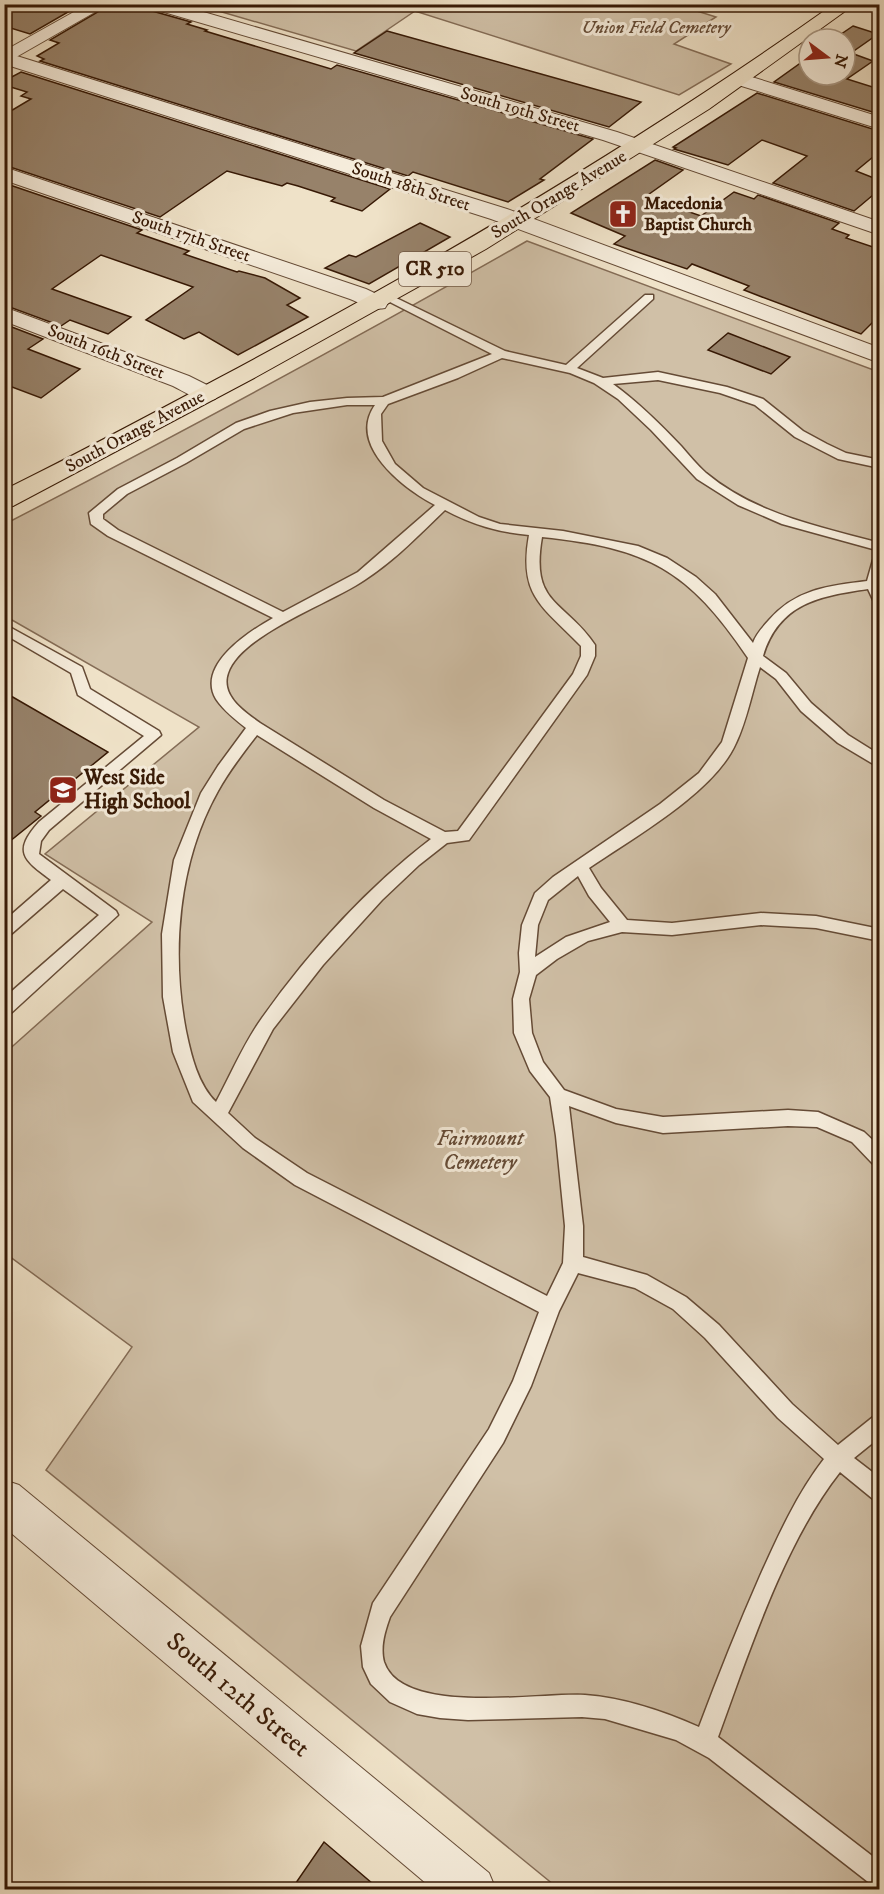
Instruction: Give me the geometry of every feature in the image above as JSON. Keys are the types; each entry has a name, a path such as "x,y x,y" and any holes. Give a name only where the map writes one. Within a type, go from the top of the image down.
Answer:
{"main road":[{"name":"South Orange Avenue","path":"7,495 207,394 382,300 637,147 742,80 846,4"}],"street":[{"path":"5,58 101,4"},
{"name":"South 19th Street","path":"156,4 610,136 879,229"},
{"name":"South 18th Street","path":"5,58 515,221 879,356"},
{"path":"742,80 879,123"},
{"name":"South 17th Street","path":"4,173 358,294 382,300"},
{"name":"South 16th Street","path":"4,313 181,381 207,394"},
{"name":"South 12th Street","path":"4,1500 472,1890"}],"lane":[{"path":"568,369 649,297"},
{"path":"382,300 501,354 517,360 568,369 600,382 625,399 702,476 734,497 777,519 879,547"},
{"path":"284,618 252,604 113,532 96,521 96,513 107,500 186,459 240,426 310,406 353,400 384,401 454,375 501,354"},
{"path":"600,382 658,376 723,390 759,402 799,434 823,447 842,456 879,464"},
{"path":"384,401 375,414 376,441 381,453 403,479 418,491 474,520 500,528 563,536 638,550 662,561 691,580 710,597 732,623 755,657 781,676 806,707 843,740 879,763"},
{"path":"443,505 363,576 330,597 256,634 235,652 220,674 222,696 237,713 255,727 379,804 443,838"},
{"path":"219,1113 267,1024 317,960 376,896 413,861 443,838 463,836 580,675 588,656 588,645 546,604 532,583 530,565 536,534"},
{"path":"879,560 876,592 836,589 807,597 783,613 762,637 729,743 704,777 581,868 559,881 542,897 530,925 527,953 528,972 521,999 523,1033 536,1066 558,1095 565,1136 574,1226 573,1263 562,1289 550,1308 521,1386 496,1436 381,1611 374,1630 370,1655 379,1679 400,1696 430,1705 468,1708 566,1705 604,1708 669,1726 705,1741 879,1877"},
{"path":"4,628 77,670 83,692 154,735 44,826 30,845 32,856 110,915 7,1004"},
{"path":"255,727 209,793 182,860 170,934 171,997 182,1052 199,1097 249,1143 302,1179 550,1308"},
{"path":"581,868 594,892 622,926"},
{"path":"4,931 62,880"},
{"path":"528,972 555,950 591,932 622,926 672,929 761,919 816,922 879,935"},
{"path":"558,1095 616,1116 663,1125 788,1118 818,1120 858,1137 879,1159"},
{"path":"573,1263 613,1273 660,1290 698,1317 747,1367 784,1410 879,1492"},
{"path":"705,1741 741,1644 788,1537 820,1481 838,1458 879,1424"}],"green space":[{"name":"Union Field Cemetery","path":"223,5 678,5 716,17 674,44 731,64 679,95 415,11 356,51 215,10"},
{"name":"Fairmount Cemetery","path":"527,241 879,372 879,1889 559,1889 46,1470 132,1347 5,1253 5,1053 152,922 45,854 199,727 5,616 5,524 268,385"}],"building":[{"path":"4,4 82,4 30,34 4,26"},
{"path":"111,4 146,4 149,10 191,22 187,24 207,30 205,31 331,69 337,65 593,139 540,179 544,180 508,202 413,172 408,176 40,61 44,59 37,56 59,43 50,40"},
{"path":"857,27 878,34 857,49"},
{"path":"387,31 641,102 609,127 354,53"},
{"path":"857,55 873,61 857,72"},
{"path":"797,66 797,87 857,87 857,82 879,89 879,114 774,82"},
{"path":"21,72 390,189 362,211 331,201 335,198 298,186 287,183 282,186 227,171 160,217 4,165 4,115 31,99 21,96 27,92 4,85 4,81"},
{"path":"757,93 879,131 879,152 856,171 879,180 879,190 854,211 773,183 807,156 762,140 728,165 674,149 676,148 673,147"},
{"path":"655,160 683,170 645,197 701,216 734,192 754,199 758,195 839,223 832,229 849,235 846,238 879,249 879,316 861,334 744,290 749,286 692,264 687,269 614,244 625,236 571,213"},
{"path":"4,183 142,230 137,233 189,251 184,254 237,272 265,278 300,298 287,305 308,317 238,355 199,332 184,339 146,320 193,287 101,255 52,289 131,317 108,334 70,320 61,326 4,305"},
{"path":"420,223 450,237 369,284 325,268 349,255 356,257"},
{"path":"4,324 43,339 28,349 80,369 41,398 4,384"},
{"path":"728,333 790,357 771,374 708,350"},
{"path":"4,692 108,752 35,812 41,816 4,846"},
{"path":"324,1842 380,1890 291,1890"}],"place":[{"name":"Macedonia Baptist Church","path":"623,214"},
{"name":"West Side High School","path":"63,790"}]}
